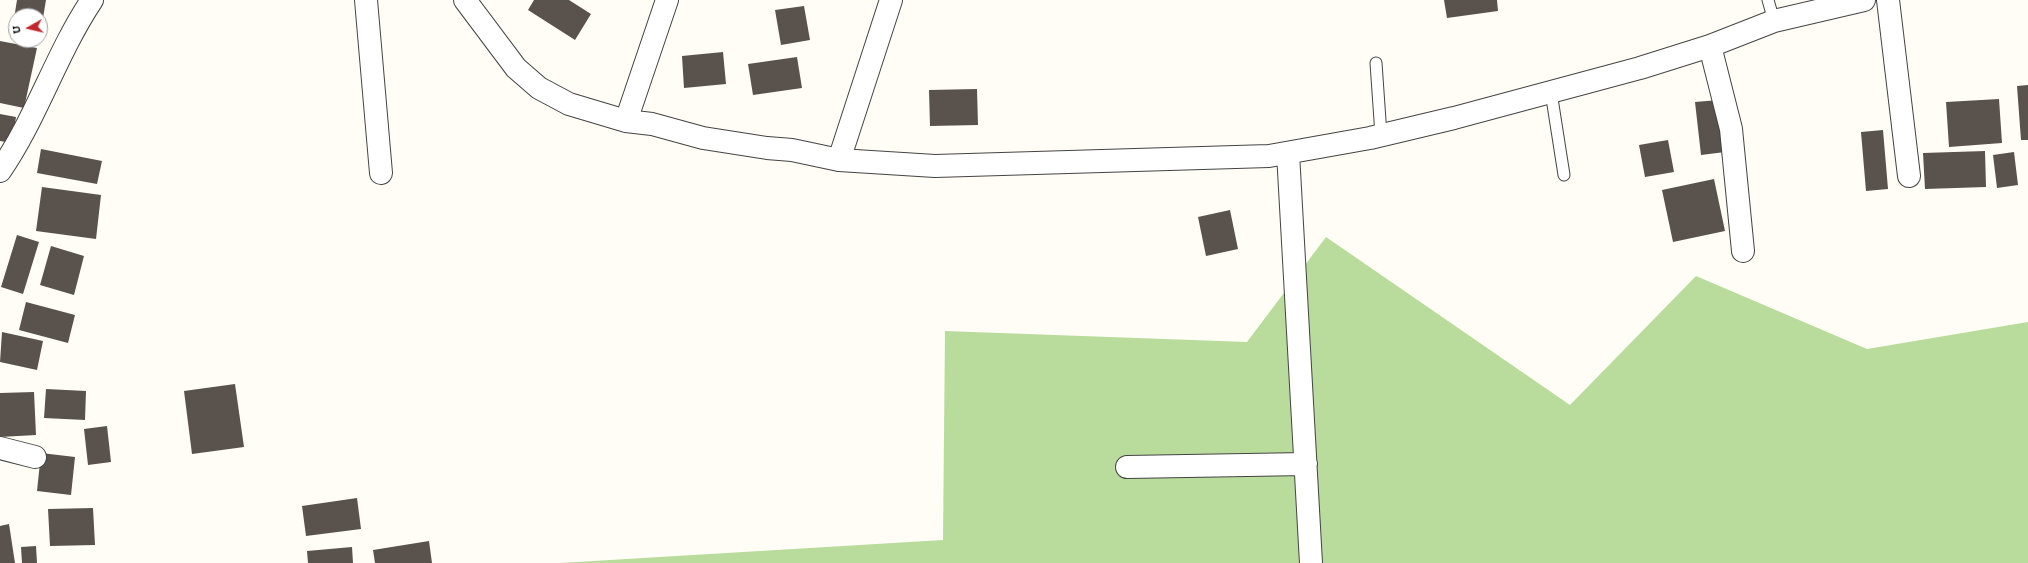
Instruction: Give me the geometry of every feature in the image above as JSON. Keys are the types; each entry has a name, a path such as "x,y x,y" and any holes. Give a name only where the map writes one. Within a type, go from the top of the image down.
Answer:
{"street":[{"path":"0,171 9,144 51,73 81,16 92,0"},
{"path":"366,0 381,173"},
{"path":"465,0 516,68 539,88 569,104 626,120 652,124 703,138 767,148 792,150 839,160 935,166 1269,156 1288,153 1381,135 1551,92 1640,68 1710,46 1774,21 1864,0"},
{"path":"626,120 667,0"},
{"path":"839,160 892,0"},
{"path":"1888,0 1909,176"},
{"path":"1710,46 1731,129 1743,251"},
{"path":"1288,153 1312,563"},
{"path":"0,448 35,457"},
{"path":"1127,467 1306,464"}],"lane":[{"path":"1768,0 1774,21"},
{"path":"1376,63 1381,135"},
{"path":"1551,92 1564,175"}],"green space":[{"path":"1326,237 1570,405 1696,276 1867,349 2028,322 2028,563 560,563 943,540 945,331 1247,342"}],"building":[{"path":"17,0 46,0 45,8 16,8"},
{"path":"534,0 569,0 591,14 575,40 528,10"},
{"path":"1444,0 1497,0 1498,11 1447,18"},
{"path":"804,6 810,40 781,45 775,10"},
{"path":"0,41 8,43 8,48 37,48 24,108 0,103"},
{"path":"723,52 726,84 684,88 682,56"},
{"path":"797,57 802,88 753,95 748,64"},
{"path":"2028,85 2028,140 2021,140 2017,86"},
{"path":"977,89 978,125 930,126 929,90"},
{"path":"1999,99 2002,143 1949,147 1946,102"},
{"path":"1719,100 1725,152 1701,155 1695,102"},
{"path":"0,114 16,117 12,143 0,141"},
{"path":"1883,130 1888,189 1866,191 1861,132"},
{"path":"1668,140 1674,172 1645,177 1639,145"},
{"path":"41,149 102,161 97,184 37,173"},
{"path":"1985,151 1986,187 1925,189 1923,153"},
{"path":"2014,152 2018,185 1997,188 1993,155"},
{"path":"1714,179 1725,231 1673,242 1662,190"},
{"path":"42,187 101,195 96,239 36,231"},
{"path":"1230,210 1238,249 1206,256 1198,217"},
{"path":"17,235 39,242 23,294 1,287"},
{"path":"51,246 84,256 74,295 40,285"},
{"path":"26,302 75,315 68,343 19,330"},
{"path":"2,332 43,341 37,370 0,362"},
{"path":"235,384 244,447 192,454 184,391"},
{"path":"46,389 86,391 85,420 44,418"},
{"path":"34,392 36,435 0,437 0,393"},
{"path":"107,426 111,462 88,465 84,429"},
{"path":"41,453 75,457 71,495 37,491"},
{"path":"357,498 361,529 306,536 302,506"},
{"path":"93,508 95,545 50,546 48,509"},
{"path":"9,524 15,563 0,563 0,526"},
{"path":"429,541 432,563 375,563 373,550"},
{"path":"36,546 37,563 22,563 21,547"},
{"path":"352,547 353,563 308,563 307,551"}]}
